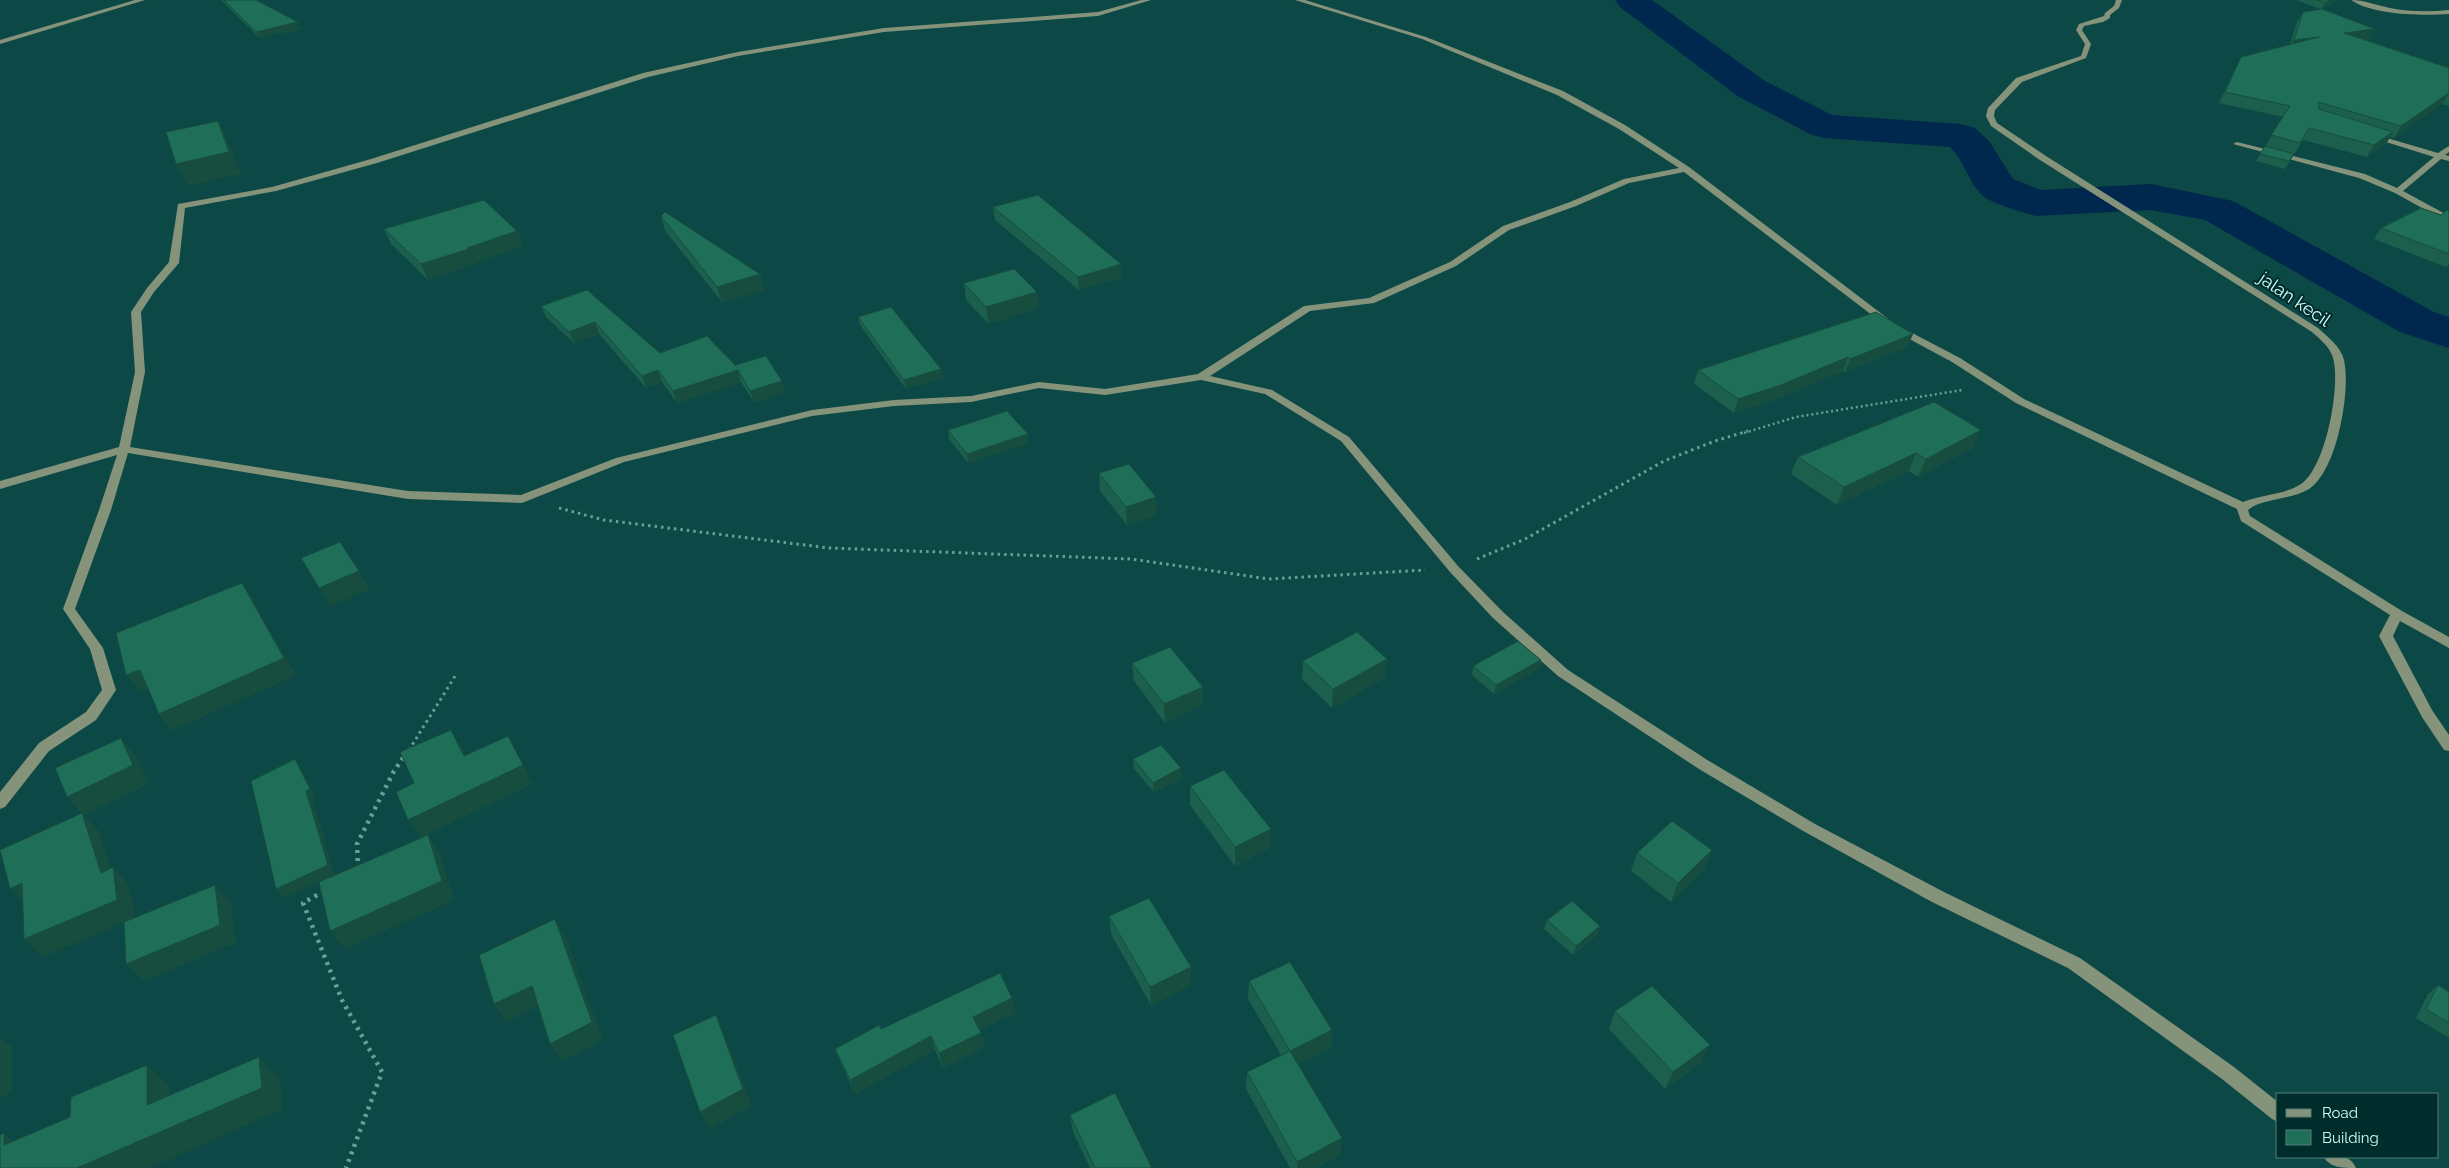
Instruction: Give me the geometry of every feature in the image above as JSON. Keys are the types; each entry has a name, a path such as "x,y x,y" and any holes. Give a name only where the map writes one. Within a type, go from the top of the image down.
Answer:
{"street":[{"path":"0,42 142,0"},
{"path":"0,804 44,747 91,716 109,690 96,648 69,609 90,548 114,490 124,449 140,372 136,312 150,290 174,263 181,206 273,189 374,161 646,75 738,54 884,30 1098,14 1148,0"},
{"path":"1298,0 1424,38 1560,93 1622,127 1686,169 1892,326 1956,360 2020,401 2243,507 2242,510 2245,518 2397,614 2449,643"},
{"name":"jalan kecil","path":"2119,0 2117,7 2107,14 2108,17 2101,21 2081,25 2079,30 2088,44 2084,57 2019,80 1991,110 1990,116 1994,124 2042,158 2315,330 2331,345 2339,360 2336,428 2313,479 2303,488 2289,495 2247,504 2243,507"},
{"path":"2354,0 2380,9 2408,14 2449,12"},
{"path":"2361,131 2445,158"},
{"path":"2238,144 2362,176 2398,191 2449,220"},
{"path":"2398,191 2445,158 2449,148"},
{"path":"1201,377 1306,308 1371,301 1453,264 1506,228 1573,204 1627,181 1686,169"},
{"path":"0,484 124,449 408,496 522,499 620,460 812,413 894,403 971,399 1039,386 1105,392 1201,377 1268,392 1344,439 1454,569 1498,615 1563,673 1704,765 1810,828 1938,897 2074,963 2228,1073 2276,1111"},
{"path":"2397,614 2386,636 2427,713 2449,746"},
{"path":"2334,1158 2347,1168"}],"path":[{"path":"522,499 604,520 829,548 1131,559 1269,580 1454,569 1525,539 1627,484 1664,461 1715,441 1796,417 1995,384"},
{"path":"350,876 358,871 357,844 394,771 436,710 457,673"},
{"path":"326,890 303,903 342,1000 382,1072 346,1168"}],"building":[{"path":"224,0 256,0 298,22 256,32"},
{"path":"2317,0 2329,0 2325,3"},
{"path":"2322,9 2375,29 2344,33 2449,68 2449,93 2401,126 2318,102 2319,109 2393,132 2374,145 2309,128 2300,143 2271,135 2290,106 2225,92 2241,57 2319,37 2294,40 2303,12"},
{"path":"218,121 229,152 176,164 166,132"},
{"path":"2265,146 2294,154 2289,161 2260,154"},
{"path":"1038,195 1121,264 1078,277 993,207"},
{"path":"484,200 517,231 421,264 384,229"},
{"path":"2421,208 2441,215 2447,210 2449,211 2449,254 2381,228"},
{"path":"665,212 760,274 717,287 661,216"},
{"path":"1014,269 1037,292 986,307 964,283"},
{"path":"587,290 660,353 707,336 735,365 766,356 782,381 750,391 738,370 673,391 658,370 642,376 595,322 569,332 541,306"},
{"path":"891,307 941,369 904,380 858,317"},
{"path":"1876,312 1913,334 1850,359 1848,357 1781,385 1738,399 1698,370"},
{"path":"1934,402 1981,430 1926,459 1916,453 1844,487 1798,457"},
{"path":"1007,411 1028,434 967,454 948,430"},
{"path":"1129,464 1156,497 1126,507 1099,473"},
{"path":"340,542 359,571 319,588 301,558"},
{"path":"242,583 284,658 159,714 140,670 126,675 116,633"},
{"path":"1357,632 1387,659 1333,689 1303,661"},
{"path":"1518,641 1541,660 1496,685 1473,666"},
{"path":"1170,647 1203,687 1164,704 1132,663"},
{"path":"451,730 464,756 508,736 523,765 408,820 396,792 414,783 400,752"},
{"path":"121,738 133,765 67,797 55,768"},
{"path":"1161,745 1181,768 1153,783 1133,759"},
{"path":"295,759 310,789 306,791 328,865 276,889 251,781"},
{"path":"1224,770 1271,829 1235,847 1190,786"},
{"path":"82,813 101,873 113,867 117,900 24,939 22,883 10,889 0,850"},
{"path":"1672,821 1712,850 1678,883 1637,853"},
{"path":"428,835 442,881 330,931 319,882"},
{"path":"215,885 220,925 126,964 124,922"},
{"path":"1149,898 1191,967 1150,987 1109,916"},
{"path":"1572,901 1600,926 1576,946 1547,920"},
{"path":"555,919 592,1022 550,1044 532,986 494,1004 479,955"},
{"path":"1290,962 1332,1030 1290,1051 1249,981"},
{"path":"1000,973 1012,998 973,1017 981,1033 939,1053 931,1036 850,1080 835,1049 879,1025 881,1029"},
{"path":"2438,985 2449,992 2449,1023 2426,1009"},
{"path":"1652,986 1710,1045 1673,1072 1615,1011"},
{"path":"716,1015 743,1089 700,1112 673,1035"},
{"path":"1290,1051 1342,1138 1297,1162 1247,1072"},
{"path":"259,1057 262,1088 77,1168 0,1168 0,1135 4,1133 4,1145 70,1117 71,1097 147,1065 147,1105"},
{"path":"1115,1093 1152,1168 1095,1168 1070,1115"}],"waterway":[{"path":"1631,0 1752,89 1824,126 1961,136 1975,149 1997,187 2036,203 2151,197 2218,210 2417,322 2449,333"}]}
